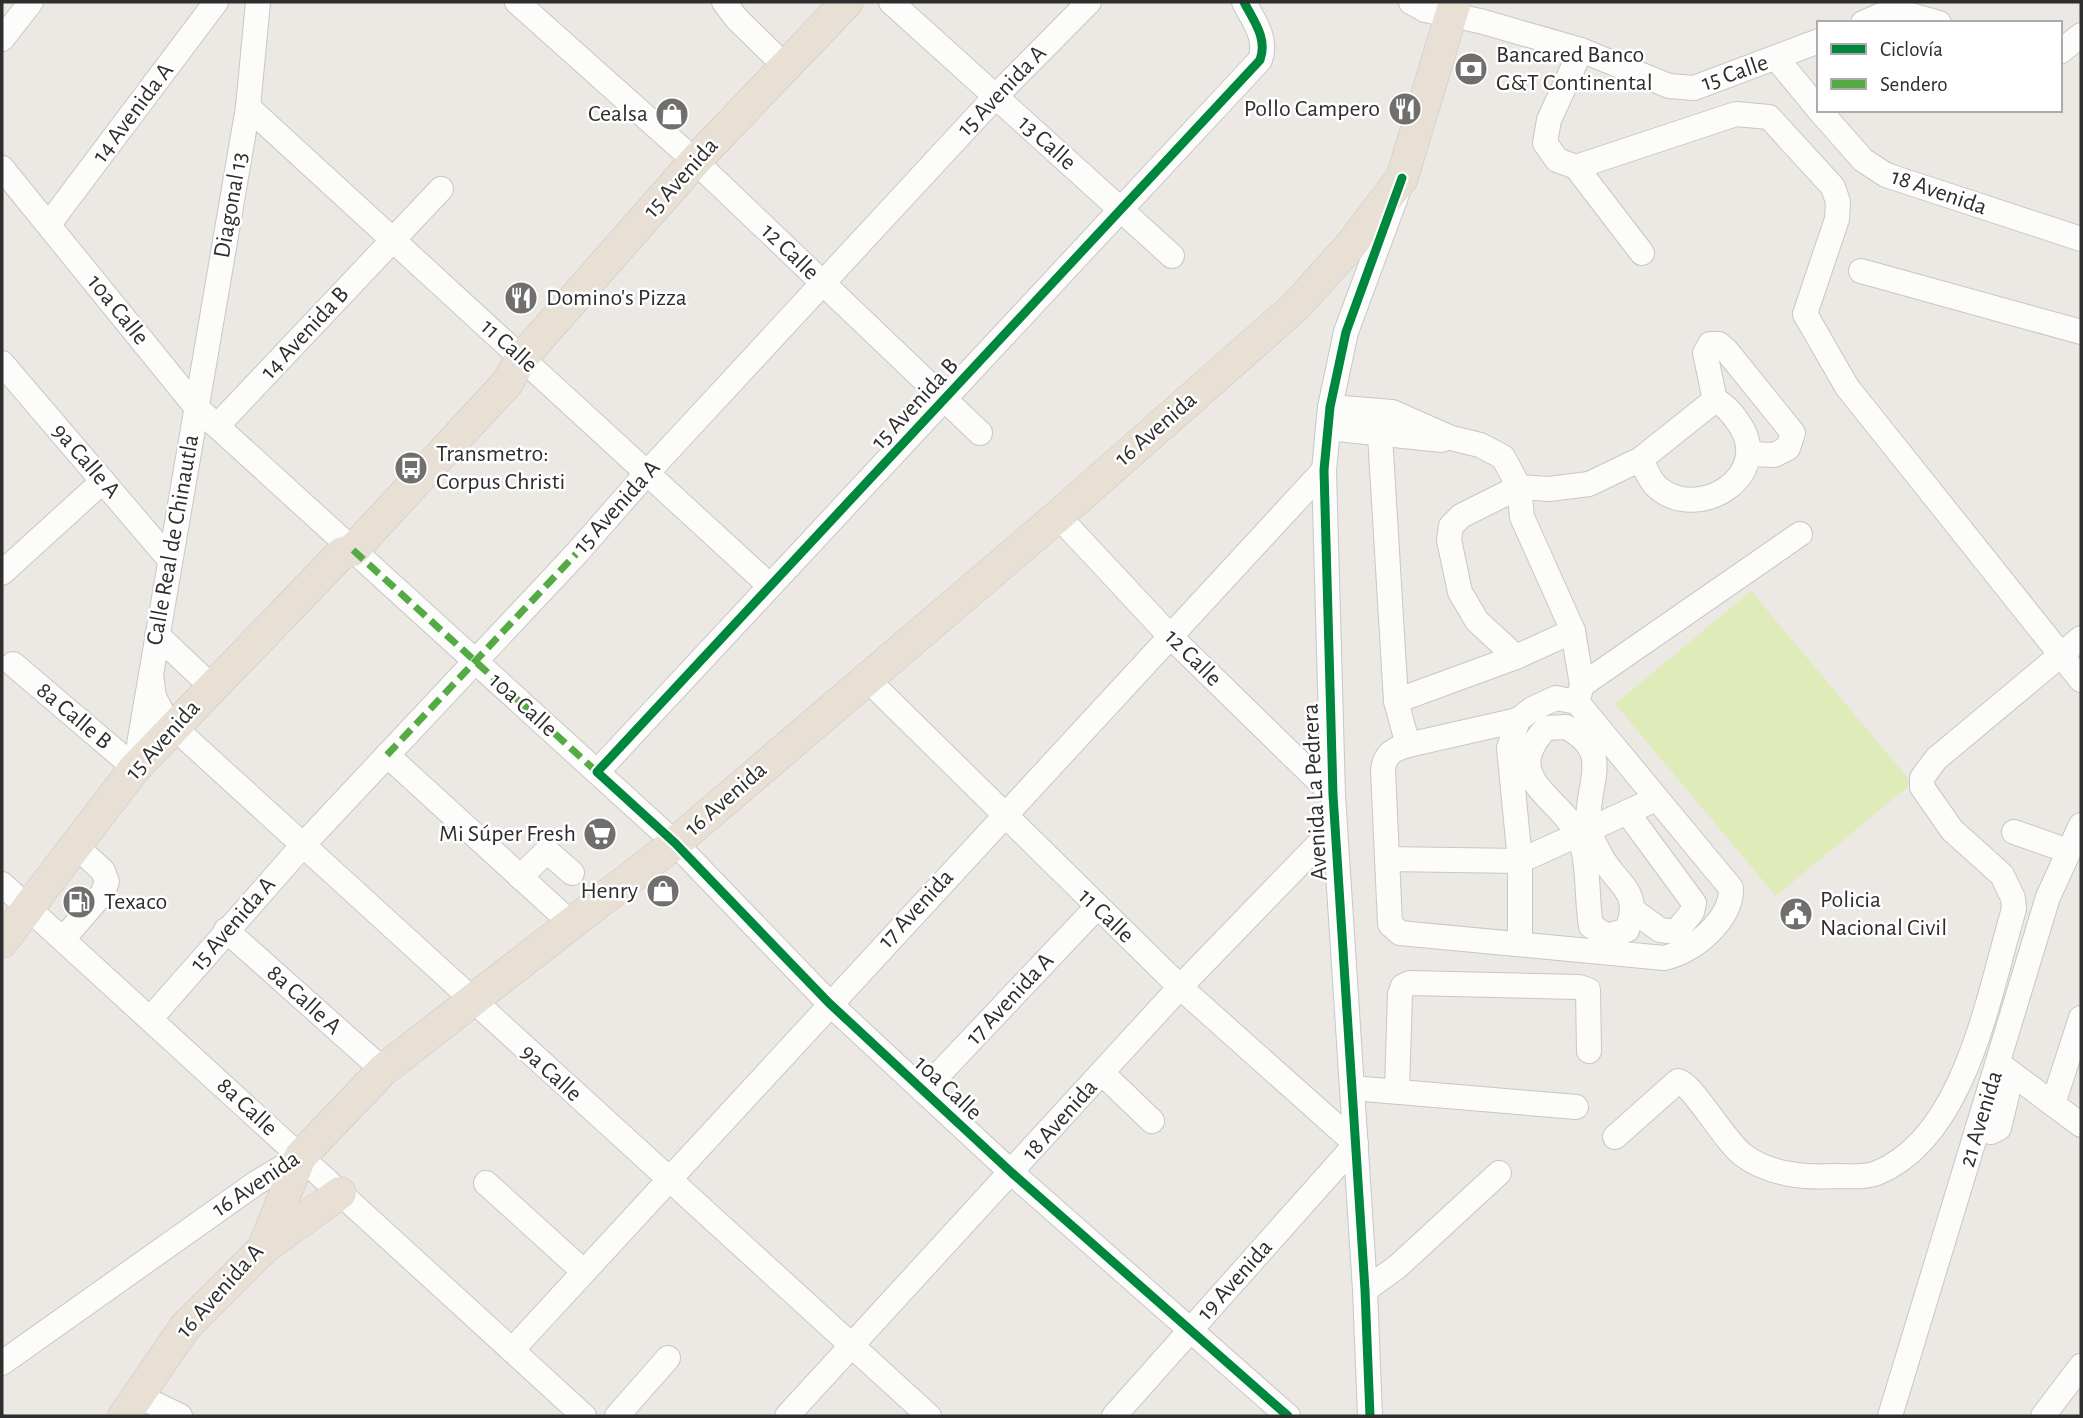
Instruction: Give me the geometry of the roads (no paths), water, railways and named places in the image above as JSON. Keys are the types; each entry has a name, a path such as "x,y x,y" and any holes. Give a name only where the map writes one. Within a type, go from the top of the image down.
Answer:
{"main road":[{"name":"15 Avenida","path":"2,942 135,768 508,382 521,359 695,161 846,2"},
{"name":"Avenida La Pedrera","path":"1402,178 1468,10"},
{"name":"16 Avenida","path":"300,1157 383,1070 675,843 1058,516 1296,306 1350,246 1402,178"},
{"name":"16 Avenida A","path":"130,1406 186,1327 263,1249 300,1157"},
{"path":"263,1249 340,1193"}],"street":[{"path":"2,39 31,2"},
{"name":"14 Avenida A","path":"50,225 216,2"},
{"name":"Diagonal 13","path":"196,407 248,107 258,2"},
{"name":"12 Calle","path":"517,2 695,161 981,433"},
{"path":"724,2 737,19 785,66"},
{"name":"13 Calle","path":"891,2 1172,256"},
{"name":"15 Avenida A","path":"151,1018 303,845 576,554 647,473 996,96 1089,2"},
{"name":"15 Avenida B","path":"597,772 1260,60 1262,36 1244,2"},
{"name":"15 Calle","path":"1410,2 1425,10 1468,10 1581,50 1669,86 1693,88 1817,42"},
{"path":"1867,21 1894,6 1934,21"},
{"path":"2062,53 2081,35"},
{"path":"1581,50 1549,120 1545,143 1557,160 1576,167 1642,253"},
{"path":"2062,56 2081,63"},
{"name":"18 Avenida","path":"1777,58 1817,108"},
{"name":"11 Calle","path":"248,107 771,586"},
{"name":"18 Avenida","path":"1821,112 1863,160 1886,175 2081,239"},
{"path":"1576,167 1736,114 1769,117 1833,187 1838,202 1837,219 1805,314 1847,387 2081,680"},
{"name":"10a Calle","path":"2,168 196,407 346,548 675,843 829,1003 923,1091 1288,1416"},
{"name":"Avenida La Pedrera","path":"1370,1416 1365,1290 1333,795 1324,470 1329,418 1346,332 1402,178"},
{"name":"14 Avenida B","path":"217,426 441,189"},
{"path":"1861,271 2081,332"},
{"path":"1641,459 1656,486 1678,500 1710,497 1737,482 1750,454 1748,436 1732,414 1715,401 1705,353 1710,344 1719,344 1726,350 1793,433 1788,448 1774,455 1750,454"},
{"name":"9a Calle A","path":"2,363 170,560"},
{"path":"1516,657 1477,621 1460,592 1449,540 1451,526 1461,516 1519,487 1549,489 1588,484 1641,459 1715,401"},
{"name":"Calle Real de Chinautla","path":"135,768 196,407"},
{"path":"1329,418 1392,412 1451,438 1480,445 1503,457 1519,487 1522,517 1573,631 1580,693 1656,799 1731,888 1731,901 1708,933 1677,955 1664,958 1400,933 1390,925 1385,757 1394,749 1408,745 1518,720 1556,698 1580,693 1800,534"},
{"path":"1329,418 1380,435 1448,440 1451,438"},
{"path":"1380,435 1396,701 1408,745"},
{"name":"17 Avenida","path":"512,1350 829,1003 1324,470"},
{"path":"4,565 103,481"},
{"name":"12 Calle","path":"1058,516 1169,635 1333,795"},
{"path":"1396,701 1516,657 1573,631"},
{"path":"158,635 212,687"},
{"path":"1615,1137 1678,1081 1689,1086 1709,1118 1743,1155 1776,1172 1825,1177 1875,1174 1910,1153 1942,1119 1959,1085 2014,909 2013,898 2002,875 1952,830 1922,788 1922,778 1936,760 2081,638"},
{"name":"8a Calle B","path":"13,664 135,768"},
{"name":"Calle Real de Chinautla","path":"151,674 159,709 176,727"},
{"name":"11 Calle","path":"866,678 1002,816 1180,987 1356,1144"},
{"path":"1518,720 1509,748 1520,861 1520,944"},
{"name":"9a Calle","path":"176,727 472,1001 929,1416"},
{"path":"387,755 572,925"},
{"path":"1387,859 1520,861 1656,799"},
{"path":"1627,812 1694,903 1692,912 1676,932 1660,930 1634,911"},
{"name":"21 Avenida","path":"1890,1416 1978,1129 2005,1069 2048,897 2081,825"},
{"name":"18 Avenida","path":"787,1416 1180,987 1335,827"},
{"path":"1584,832 1630,894 1634,911 1627,930 1607,936 1591,926 1585,898 1584,832"},
{"path":"2014,832 2068,851"},
{"path":"64,938 102,894 107,882 103,871 76,846"},
{"path":"520,877 547,851 572,873"},
{"name":"8a Calle","path":"2,884 30,906 584,1416"},
{"name":"17 Avenida A","path":"923,1091 1097,907"},
{"name":"8a Calle A","path":"226,930 383,1070"},
{"path":"1397,1090 1400,994 1403,986 1410,984 1578,987 1588,990 1589,1051"},
{"path":"2053,1104 2081,1018"},
{"path":"2005,1069 2081,1125"},
{"path":"1102,1073 1152,1121"},
{"path":"1352,1088 1576,1107"},
{"name":"19 Avenida","path":"1114,1416 1356,1144"},
{"name":"16 Avenida","path":"2,1363 256,1183 300,1157"},
{"path":"1365,1290 1397,1267 1499,1173"},
{"path":"486,1183 583,1271"},
{"path":"617,1416 668,1358"},
{"path":"2043,1416 2081,1366"},
{"path":"130,1406 180,1416"}],"place":[{"name":"Bancared Banco G&T Continental","path":"1471,69"},
{"name":"Pollo Campero","path":"1405,109"},
{"name":"Cealsa","path":"672,114"},
{"name":"Domino's Pizza","path":"521,298"},
{"name":"Transmetro: Corpus Christi","path":"411,468"},
{"name":"Mi Súper Fresh","path":"600,834"},
{"name":"Henry","path":"663,891"},
{"name":"Texaco","path":"79,902"},
{"name":"Policia Nacional Civil","path":"1796,914"}]}
